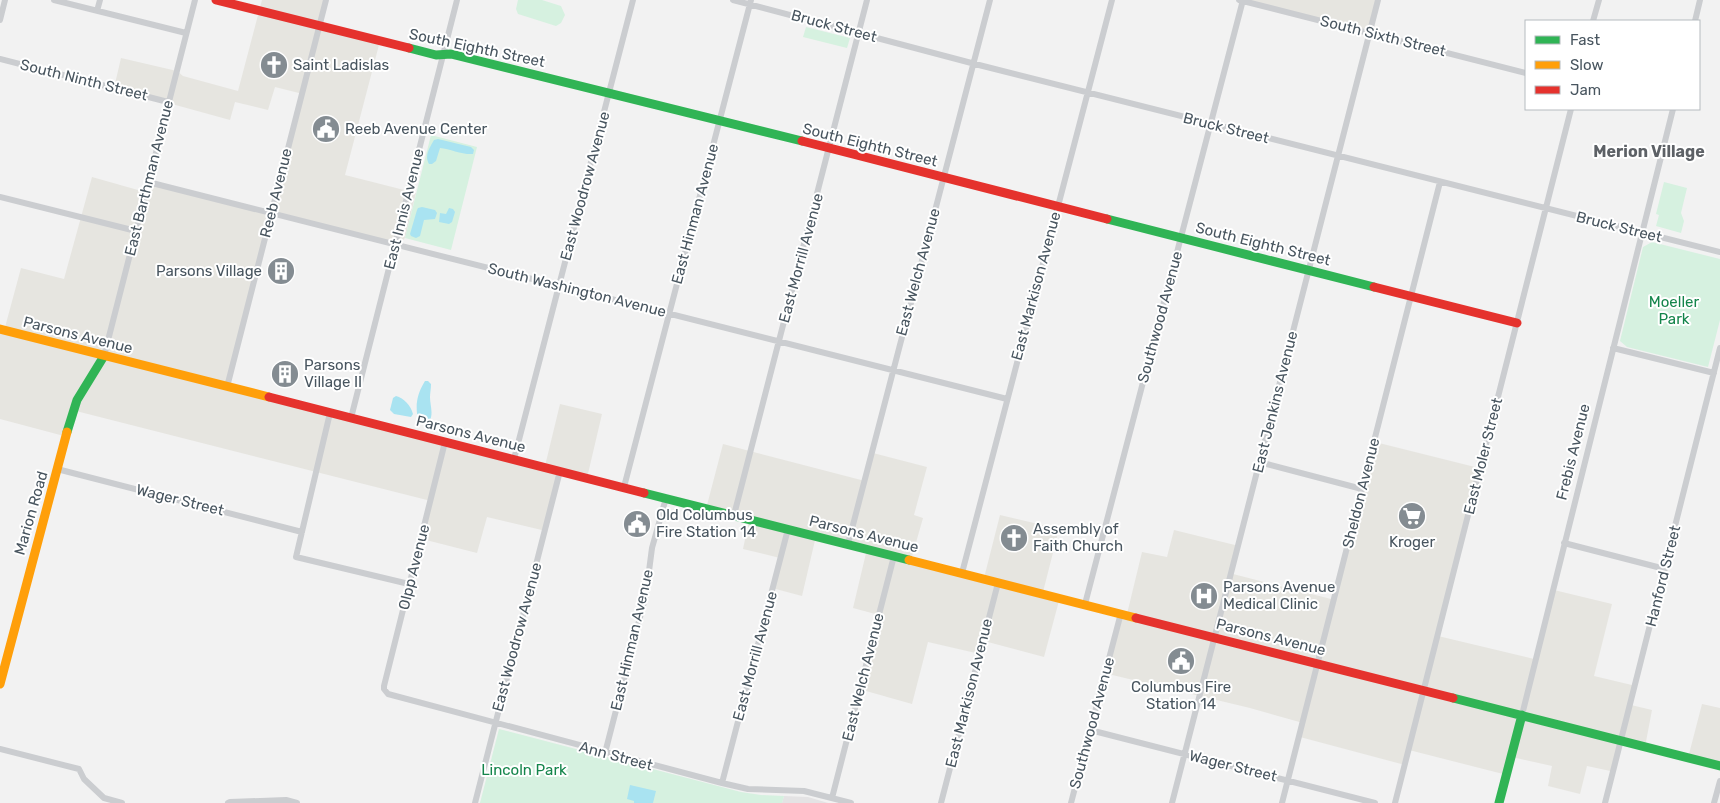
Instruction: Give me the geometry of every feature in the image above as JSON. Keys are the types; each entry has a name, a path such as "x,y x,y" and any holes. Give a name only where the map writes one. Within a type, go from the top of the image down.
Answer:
{"main road":[{"name":"South Eighth Street","path":"216,0 436,55 451,54 719,120 1517,323"},
{"name":"Parsons Avenue","path":"0,329 1720,766"},
{"name":"Marion Road","path":"0,684 75,406 104,356"},
{"name":"Frebis Avenue","path":"1500,803 1522,715"}],"street":[{"path":"0,20 5,0"},
{"path":"54,0 186,34"},
{"path":"97,11 100,0"},
{"name":"East Barthman Avenue","path":"104,356 195,0"},
{"name":"Reeb Avenue","path":"227,386 326,0"},
{"name":"East Innis Avenue","path":"351,418 457,0"},
{"name":"East Woodrow Avenue","path":"514,459 633,0"},
{"name":"Bruck Street","path":"733,0 750,2 973,63 1720,252"},
{"name":"East Morrill Avenue","path":"734,515 867,0"},
{"name":"East Welch Avenue","path":"848,544 990,0"},
{"name":"East Markison Avenue","path":"962,573 1112,0"},
{"name":"South Sixth Street","path":"1242,0 1525,73"},
{"name":"Southwood Avenue","path":"1085,604 1242,0"},
{"name":"East Jenkins Avenue","path":"1172,803 1378,0"},
{"path":"1593,20 1599,0"},
{"path":"1695,20 1700,0"},
{"name":"East Hinman Avenue","path":"624,487 750,2"},
{"name":"South Ninth Street","path":"0,59 168,102"},
{"name":"East Moler Street","path":"1395,803 1571,110"},
{"name":"Frebis Avenue","path":"1522,715 1673,110"},
{"name":"South Washington Avenue","path":"148,182 893,370 1006,402"},
{"name":"Sheldon Avenue","path":"1282,803 1440,182"},
{"path":"0,197 136,232"},
{"path":"1613,348 1714,373"},
{"name":"Hanford Street","path":"1605,803 1720,348"},
{"path":"330,413 296,557 410,584"},
{"name":"Olpp Avenue","path":"386,692 384,686 446,442"},
{"path":"1260,462 1362,489"},
{"name":"Wager Street","path":"57,469 302,532"},
{"name":"East Woodrow Avenue","path":"475,803 560,470"},
{"name":"East Hinman Avenue","path":"605,753 646,594 652,548 666,498"},
{"name":"East Morrill Avenue","path":"722,783 788,529"},
{"path":"1564,543 1664,569"},
{"name":"East Welch Avenue","path":"832,798 894,556"},
{"name":"East Markison Avenue","path":"941,803 998,582"},
{"name":"Southwood Avenue","path":"1071,803 1121,613"},
{"name":"Ann Street","path":"386,692 495,724 722,783 748,789 804,791 851,803"},
{"name":"Wager Street","path":"1090,730 1375,803"},
{"path":"0,748 79,769 84,779 104,798 122,803"},
{"path":"1714,803 1720,781"},
{"path":"228,803 286,800 297,803"}],"shaded area":[{"path":"262,0 327,0 321,27 380,41 345,175 416,193 405,238 398,245 273,213 303,94 275,87 268,110 235,102 230,120 114,88 121,58 177,71 183,76 238,91"},
{"path":"1243,0 1380,0 1371,32"},
{"path":"92,177 145,192 148,181 273,213 229,387 545,466 560,404 602,414 587,478 561,471 546,531 487,517 477,553 422,539 431,501 76,411 64,436 0,419 0,330 4,331 21,268 64,279"},
{"path":"1375,442 1479,468 1438,636 1534,659 1554,590 1612,604 1594,676 1636,686 1631,705 1652,710 1645,747 1622,741 1615,772 1587,766 1580,794 1548,786 1552,766 1512,757 1507,775 1409,750 1405,765 1300,737 1303,723 1250,708 1104,673 1120,612 1127,614 1142,552 1167,557 1174,530 1239,546 1233,574 1335,600"},
{"path":"723,444 865,481 873,453 927,467 914,515 923,518 911,560 984,578 1000,515 1059,529 1043,592 1060,597 1044,657 984,641 980,654 928,642 912,704 859,689 879,615 853,608 867,549 816,536 802,596 772,588 780,558 743,549 749,520 706,509"},
{"path":"1702,704 1720,708 1720,766 1688,758"},
{"path":"784,796 808,797 828,803 782,803"}],"green space":[{"path":"518,0 542,0 561,6 565,15 561,23 556,26 518,14 516,9"},
{"path":"806,27 850,38 847,48 803,37"},
{"path":"431,135 477,147 451,250 405,238"},
{"path":"1664,182 1687,188 1681,213 1684,221 1681,233 1656,226 1659,215 1656,214"},
{"name":"Moeller Park","path":"1652,242 1720,259 1720,320 1708,367 1627,347 1620,341 1643,247"},
{"name":"Lincoln Park","path":"499,729 741,792 784,796 782,803 480,803"}],"water":[{"path":"438,139 471,147 474,150 473,154 440,148 436,161 429,164 428,152 434,140"},
{"path":"422,207 435,210 437,213 435,219 424,220 420,236 416,238 410,234 417,210"},
{"path":"449,208 455,212 452,222 449,224 439,222 440,213 446,214"},
{"path":"425,381 431,384 432,413 429,422 422,422 418,419 417,414 417,400"},
{"path":"396,396 409,405 413,414 411,417 394,414 390,410 393,398"},
{"path":"630,785 656,791 653,803 634,803 634,801 627,799"}],"traffic: fast":[{"path":"409,48 436,55 451,54 802,141"},
{"path":"1107,219 1374,287"},
{"path":"67,432 77,400 104,356"},
{"path":"644,493 909,560"},
{"path":"1453,698 1720,766"},
{"path":"1499,803 1522,715"}],"traffic: slow":[{"path":"0,329 269,397"},
{"path":"0,684 67,432"},
{"path":"909,560 1136,618"}],"traffic: jam":[{"path":"216,0 409,48"},
{"path":"802,141 1107,219"},
{"path":"1374,287 1517,323"},
{"path":"269,397 644,493"},
{"path":"1136,618 1453,698"}],"place":[{"name":"Saint Ladislas","path":"274,65"},
{"name":"Reeb Avenue Center","path":"326,129"},
{"name":"Parsons Village","path":"281,271"},
{"name":"Parsons Village II","path":"285,374"},
{"name":"Kroger","path":"1412,516"},
{"name":"Old Columbus Fire Station 14","path":"637,524"},
{"name":"Assembly of Faith Church","path":"1014,538"},
{"name":"Parsons Avenue Medical Clinic","path":"1204,596"},
{"name":"Columbus Fire Station 14","path":"1181,661"}],"district":[{"name":"Merion Village","path":"1649,151"}]}
